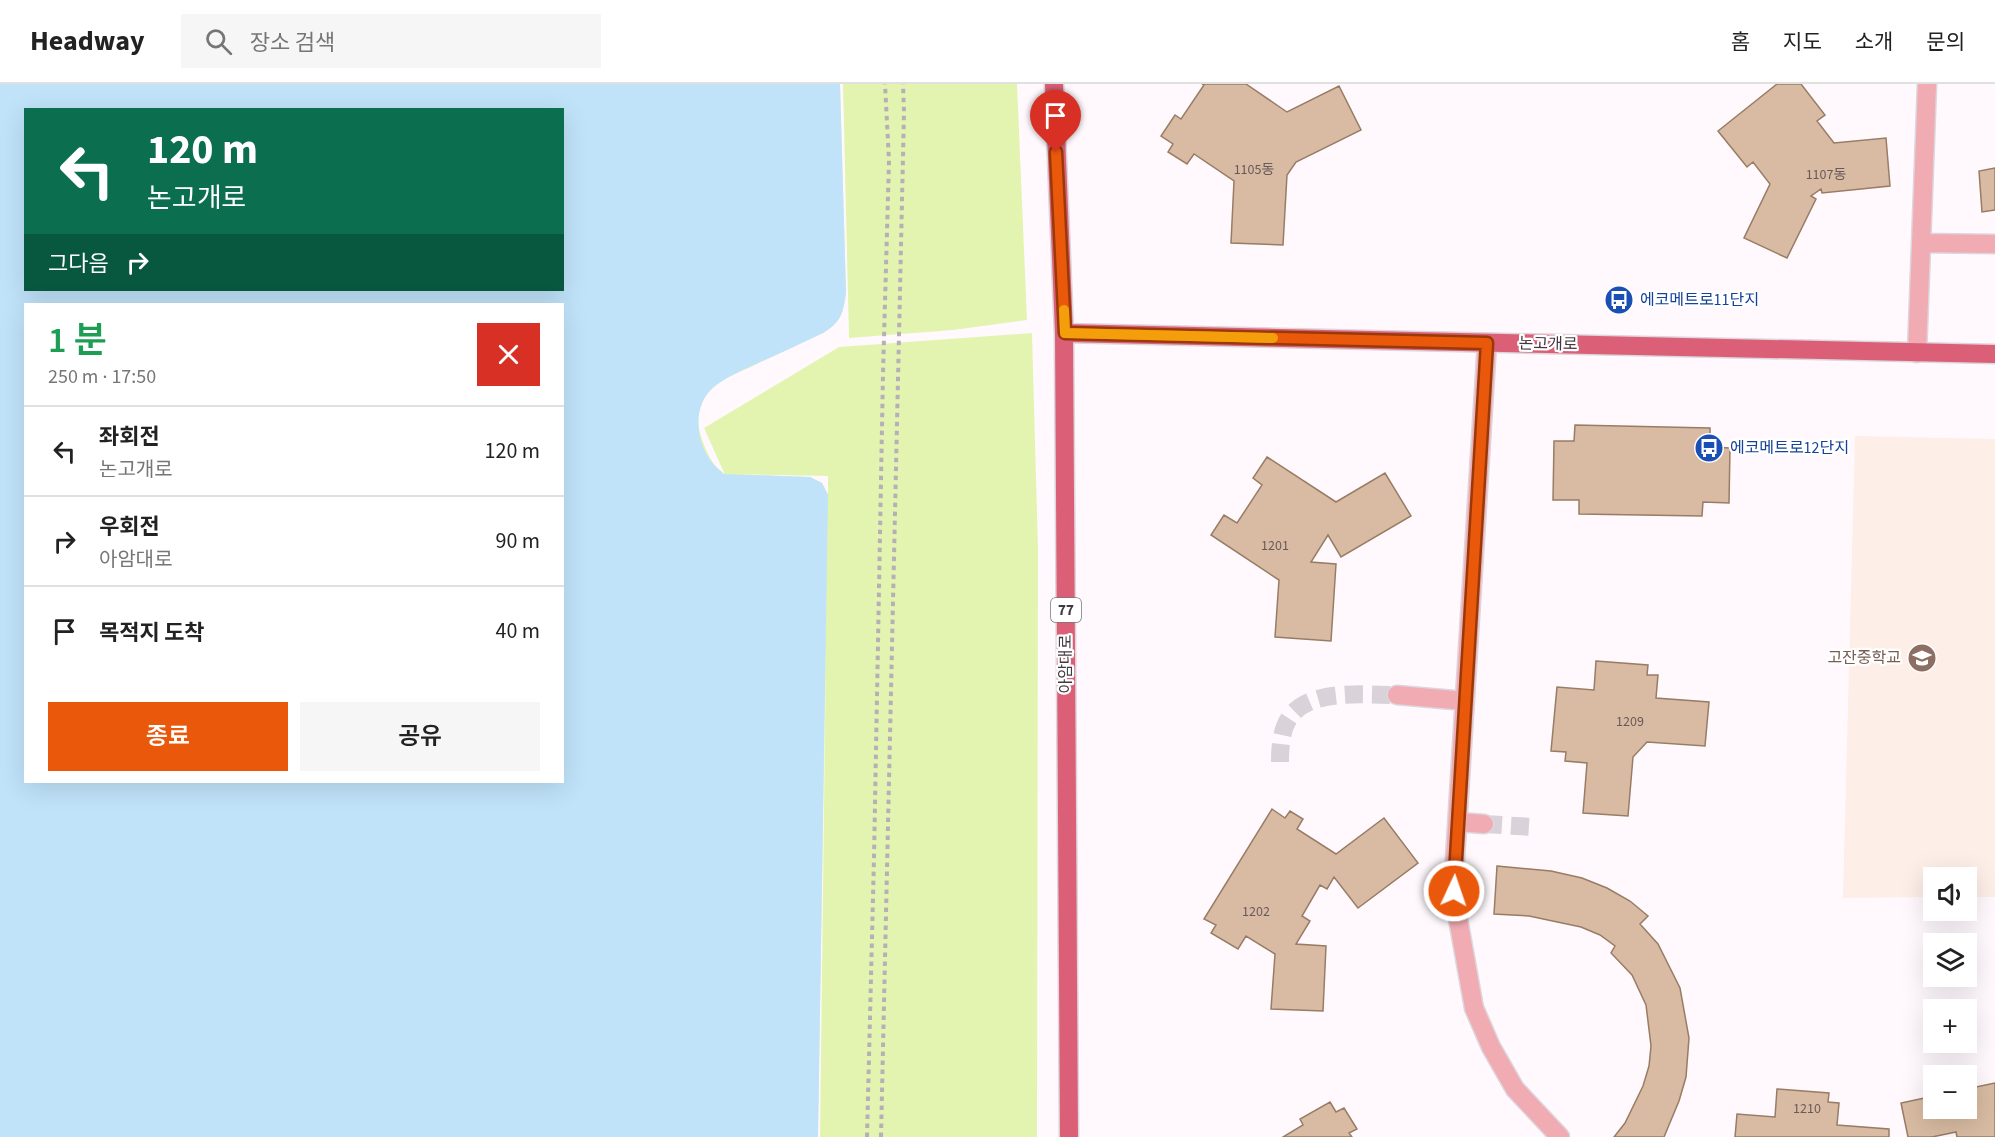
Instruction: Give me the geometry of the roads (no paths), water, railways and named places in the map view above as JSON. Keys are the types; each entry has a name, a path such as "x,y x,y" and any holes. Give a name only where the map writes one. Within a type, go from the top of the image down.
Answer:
{"main road":[{"name":"아암대로","path":"1053,84 1065,333 1069,1137"},
{"name":"논고개로","path":"1065,333 1995,354"}],"lane":[{"path":"1917,353 1927,84"},
{"path":"1921,243 1995,244"},
{"path":"1487,343 1454,891 1474,1008 1491,1047 1515,1089 1560,1137"},
{"path":"1397,695 1465,700"},
{"path":"1458,822 1484,824"}],"water":[{"path":"0,84 840,84 846,293 842,312 834,325 823,333 737,373 715,386 702,403 698,424 708,456 724,474 810,477 822,483 828,495 818,1137 0,1137"}],"tunnel":[{"path":"1280,762 1283,733 1290,717 1311,701 1339,695 1397,695"},
{"path":"1484,824 1533,827"}],"place":[{"name":"에코메트로11단지","path":"1619,300"},
{"name":"에코메트로12단지","path":"1709,448"},
{"name":"고잔중학교","path":"1922,658"}]}
